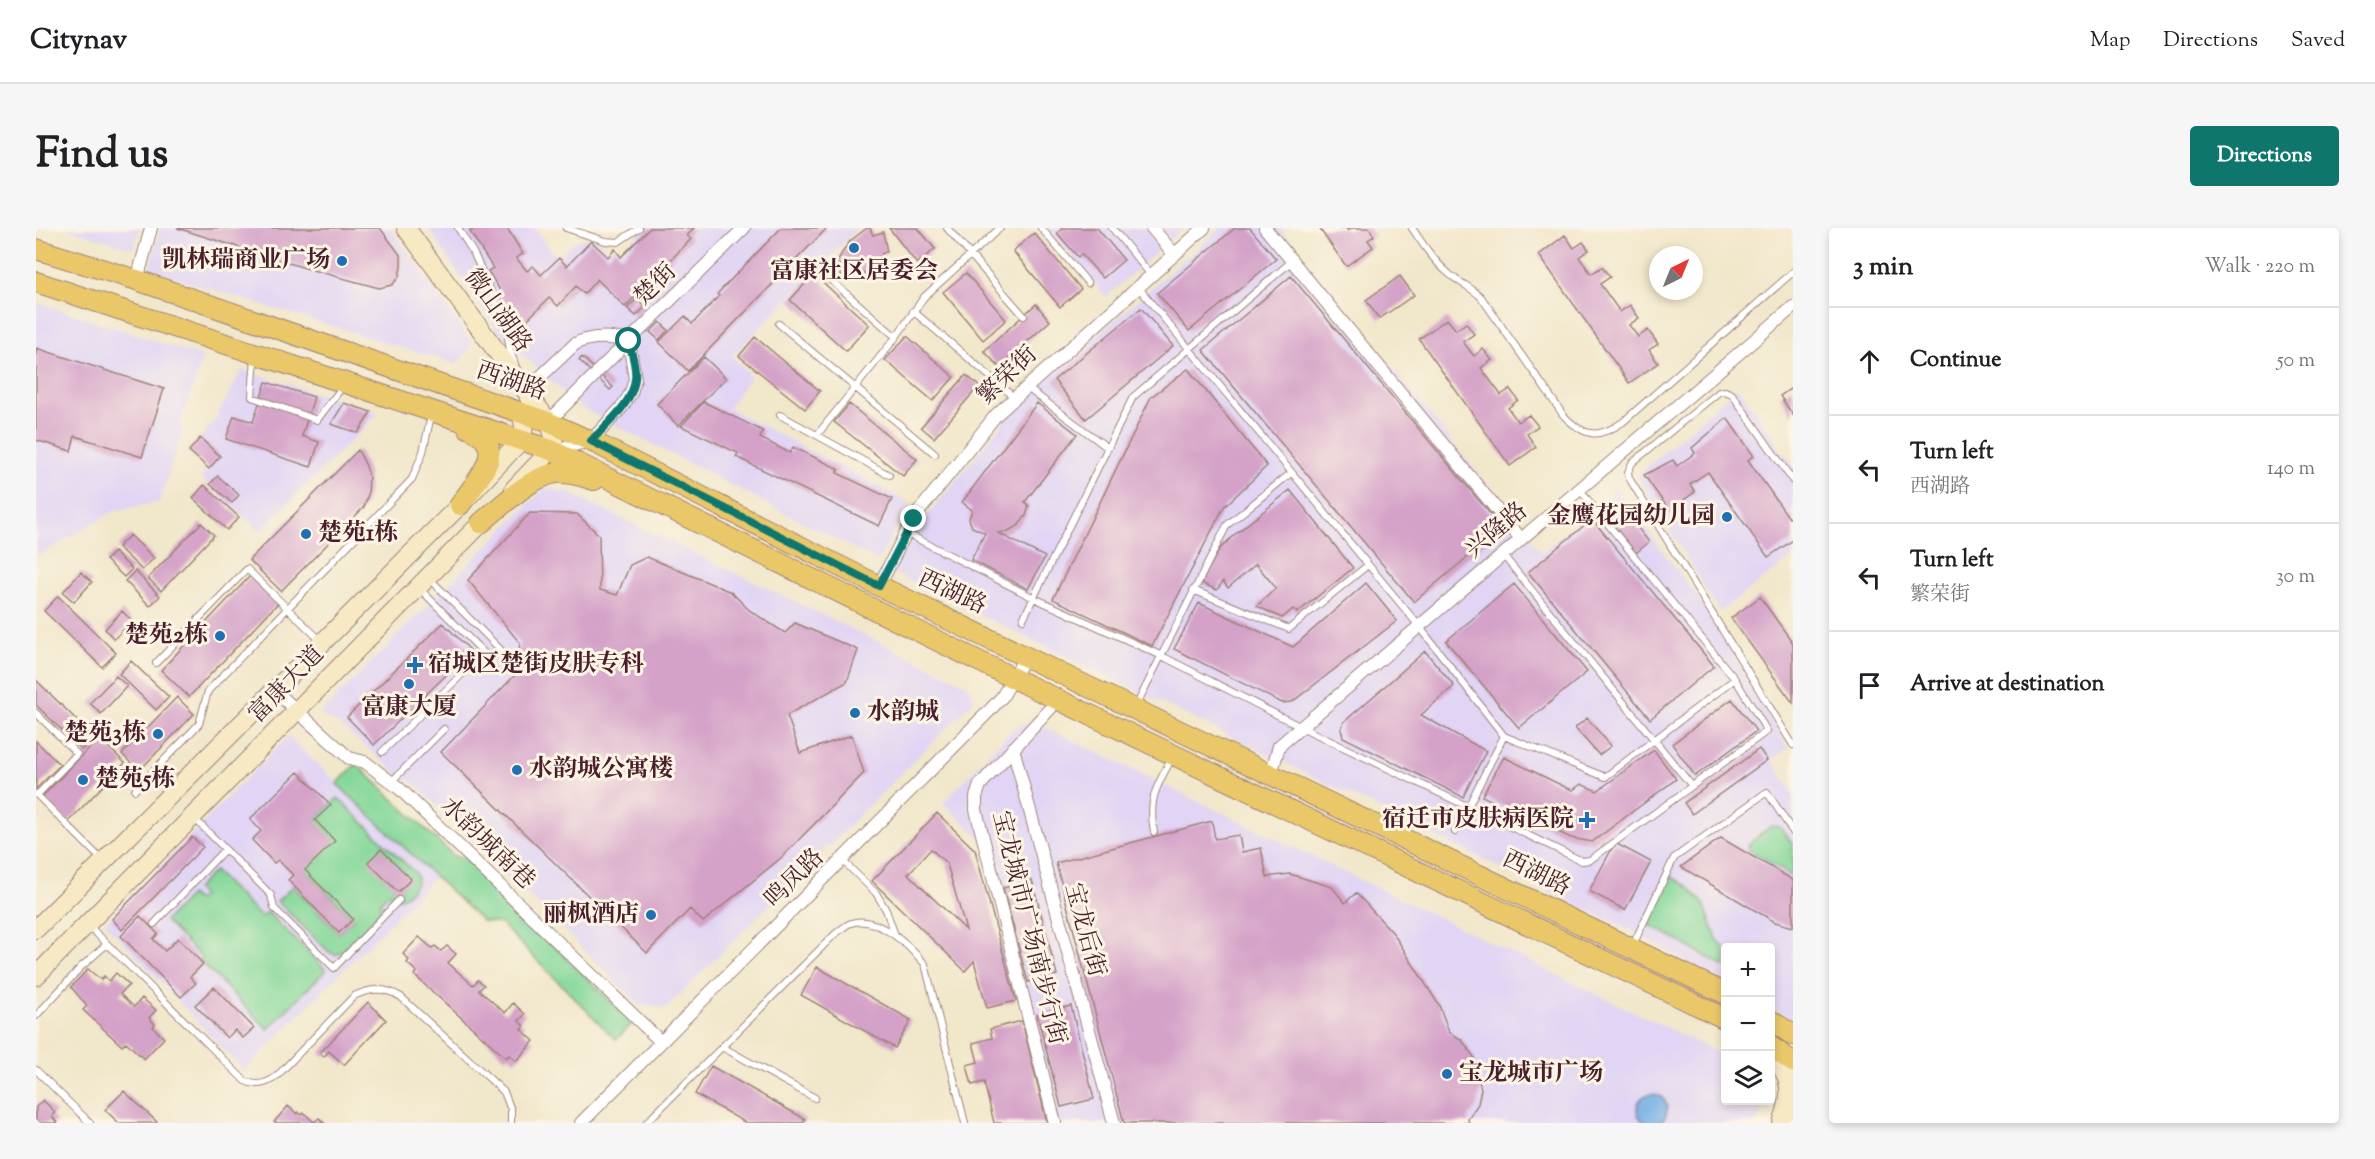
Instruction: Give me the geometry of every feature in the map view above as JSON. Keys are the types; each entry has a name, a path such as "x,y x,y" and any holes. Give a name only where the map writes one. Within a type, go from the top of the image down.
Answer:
{"main road":[{"name":"西湖路","path":"36,249 524,402 548,422 591,441 879,586 1721,992"},
{"name":"西湖路","path":"36,282 551,450 1058,700 1721,1017"},
{"path":"411,403 477,432 490,446 487,463 460,505"},
{"path":"481,523 534,482 558,473 585,477 640,494"},
{"path":"1775,1023 1793,1033"},
{"path":"1775,1049 1793,1062"}],"street":[{"path":"137,280 151,228"},
{"name":"微山湖路","path":"406,228 524,402"},
{"name":"楚街","path":"548,422 744,228"},
{"path":"1152,228 1174,254"},
{"name":"繁荣街","path":"879,586 906,533 932,493 996,415 1150,274 1204,228"},
{"path":"1265,228 1521,539"},
{"name":"兴隆路","path":"1271,774 1279,746 1793,307"},
{"path":"522,439 525,425 524,402 536,381 575,344 581,340 612,338 629,341 634,360 635,378 632,393 622,407 591,441 551,450"},
{"path":"548,422 555,438 551,450"},
{"name":"富康大道","path":"36,929 460,505 522,439"},
{"name":"富康大道","path":"36,976 551,450"},
{"name":"鸣凤路","path":"581,1123 990,711 1002,697 1026,656"},
{"name":"水韵城南巷","path":"274,691 349,759 365,762 391,782 661,1042"},
{"name":"宝龙城市广场南步行街","path":"1055,1123 976,810 976,797 980,785 1058,700"},
{"name":"宝龙后街","path":"1013,748 1114,1123"},
{"path":"1775,1058 1782,1064 1790,1080 1791,1094 1782,1123"}],"lane":[{"path":"458,228 474,254 506,324 510,351 524,402"},
{"path":"566,228 605,241 618,242 639,228"},
{"path":"947,228 1024,316"},
{"path":"817,435 896,337 924,297 1000,228"},
{"path":"1041,228 1088,283"},
{"path":"1112,228 1150,274"},
{"path":"1412,228 1442,268 1480,297 1564,416 1578,430 1585,432 1603,433 1623,422 1793,272"},
{"path":"1023,619 1134,397 1292,261"},
{"path":"824,274 896,337"},
{"path":"1137,286 1419,626 1504,736 1605,777 1735,679"},
{"path":"913,311 1014,397"},
{"path":"779,324 935,454"},
{"path":"255,353 252,397 317,420 346,382"},
{"path":"1026,386 1108,448"},
{"path":"1793,481 1732,394 1725,391 1719,393 1632,463 1628,472 1629,478 1793,745"},
{"path":"780,415 889,475"},
{"path":"135,790 199,724 207,691 412,479 423,452 430,420"},
{"path":"1135,708 1227,525 1291,473"},
{"path":"906,533 1034,598 1160,655 1301,727 1582,861 1590,860 1767,731 1735,679 1579,489"},
{"path":"1503,554 1692,786"},
{"path":"1193,590 1289,629 1368,565"},
{"path":"156,663 247,569 323,642"},
{"path":"423,581 510,659"},
{"path":"382,752 484,653 423,581"},
{"path":"36,713 77,754 37,795 104,862"},
{"path":"391,782 444,729"},
{"path":"1455,832 1504,736"},
{"path":"1154,832 1151,816 1153,798 1174,755"},
{"path":"1632,948 1674,858 1767,792 1793,832"},
{"path":"192,817 271,896 274,908 334,968 399,900"},
{"path":"154,924 225,849"},
{"path":"843,861 876,893 886,910 895,934"},
{"path":"646,1123 835,934 851,923 866,922 895,934 910,946 925,964 965,1123"},
{"path":"86,923 245,1081 251,1084 265,1083 277,1076 354,996 375,989 394,992 504,1092 511,1110 511,1123"},
{"path":"36,1016 81,967 107,944"},
{"path":"722,1047 815,1098"},
{"path":"36,1070 90,1123"}],"shaded area":[{"path":"67,228 140,228 134,249"},
{"path":"160,228 391,228 471,342 466,354 456,364 149,270"},
{"path":"428,228 535,228 557,258 574,242 587,238 597,241 608,252 614,246 620,252 645,228 858,228 732,356 750,377 728,408 910,503 878,561 582,408 500,335"},
{"path":"1048,228 1183,228 1106,297"},
{"path":"1221,228 1279,228 1542,553 1616,489 1702,603 1788,748 1771,760 1793,792 1793,1020 1775,1009 1775,943 1721,943 1721,980 1631,931 892,572 927,516 1005,420 1041,384"},
{"path":"36,302 203,357 180,425 184,428 159,502 114,511 36,557"},
{"path":"242,370 379,413 260,531 201,478 209,469 189,451 214,421"},
{"name":"金鹰花园幼儿园","path":"1738,387 1793,467 1793,557 1719,612 1637,476"},
{"name":"水韵城","path":"546,487 571,494 968,685 974,701 666,1008 640,1005 412,781 401,779 341,726 320,714"},
{"name":"宝龙城市广场","path":"1021,724 1042,726 1721,1054 1721,1105 1767,1105 1766,1108 1756,1123 1052,1123 984,841 943,803 1010,732"},
{"path":"288,736 435,877 244,1071 105,923"}],"green space":[{"path":"356,764 455,857 464,857 633,1023 616,1040 501,924 482,921 337,784"},
{"path":"338,798 416,874 417,881 404,897 398,898 391,892 381,901 379,913 344,950 336,955 329,952 277,901 293,886 339,933 353,919 305,870 315,820"},
{"path":"1771,826 1780,827 1793,844 1793,877 1748,849 1749,844"},
{"path":"214,871 261,917 267,912 326,970 268,1029 200,961 202,958 165,921 190,895 197,901 202,896 196,889"},
{"path":"1670,876 1687,886 1704,904 1721,944 1721,965 1648,924"}],"water":[{"path":"1652,1094 1658,1095 1666,1103 1666,1115 1658,1123 1652,1124 1646,1123 1638,1115 1637,1109 1638,1103 1646,1095"}],"building":[{"name":"凯林瑞商业广场","path":"177,228 380,228 401,256 401,267 399,277 392,285 379,288 305,268"},
{"path":"475,228 507,228 523,254 516,258 527,271 533,266 541,275 559,258 567,266 591,241 608,257 615,249 621,257 650,228 694,228 687,236 691,239 625,307 597,279 584,294 576,286 558,306 549,298 524,323 498,295 501,292 488,271 493,268 470,232"},
{"path":"781,228 827,228 688,371 659,342 685,316 692,324 719,296 717,294"},
{"path":"870,228 873,235 883,232 887,252 882,253 883,259 868,275 862,272 858,280 840,275 844,266 836,264 842,253 850,241"},
{"path":"889,228 918,228 935,249 917,264"},
{"path":"1061,228 1097,228 1124,260 1103,278 1081,254 1078,257 1057,233"},
{"path":"1235,228 1250,228 1276,259 1189,331 1157,293"},
{"path":"1319,228 1346,228 1348,231 1352,228 1369,228 1374,236 1368,240 1373,247 1346,266"},
{"path":"1034,233 1081,289 1060,307 1013,251"},
{"path":"1565,235 1574,248 1583,242 1589,250 1579,257 1591,274 1602,267 1610,277 1600,284 1620,312 1630,305 1639,318 1629,325 1638,337 1648,330 1658,344 1649,350 1658,363 1629,383 1539,255"},
{"path":"966,273 1006,320 983,340 943,292"},
{"path":"814,274 869,325 846,351 790,300"},
{"path":"1291,276 1502,528 1414,602 1203,350"},
{"path":"1400,276 1414,295 1379,319 1366,300"},
{"path":"637,299 645,307 636,316 627,308"},
{"path":"1036,304 1050,321 999,367 984,351"},
{"path":"1141,308 1173,346 1086,419 1054,380"},
{"path":"1447,319 1456,330 1466,323 1474,334 1463,342 1474,356 1483,349 1492,360 1481,368 1501,395 1510,389 1518,400 1508,408 1518,422 1529,415 1538,426 1527,434 1536,447 1510,466 1419,339"},
{"path":"660,322 668,330 659,340 650,332"},
{"path":"907,336 954,377 933,401 885,360"},
{"path":"755,337 820,391 805,409 739,356"},
{"path":"36,348 164,389 142,457 75,436 71,451 36,440"},
{"path":"582,357 613,387 610,390 579,360"},
{"path":"704,357 726,378 678,426 657,404"},
{"path":"1188,369 1267,466 1224,507 1152,646 1053,599 1151,397"},
{"path":"966,375 979,386 934,438 921,427"},
{"path":"266,382 314,397 302,436 319,442 311,467 226,439 234,416 253,422"},
{"path":"1793,387 1793,415 1780,396"},
{"path":"704,402 763,431 760,438 790,453 793,447 839,469 837,473 892,499 879,526 736,457 738,453 681,426"},
{"path":"344,403 371,412 358,433 331,424"},
{"path":"1037,403 1077,434 1025,502 1029,506 1026,516 1018,526 998,533 1045,557 1028,589 971,560 985,533 972,527 969,519 972,510 962,502"},
{"path":"849,404 917,459 903,476 834,422"},
{"path":"1727,418 1754,456 1748,460 1789,518 1793,516 1793,540 1768,557 1708,472 1690,484 1695,492 1669,510 1644,475 1673,460 1677,466 1695,453 1692,448"},
{"path":"200,438 220,456 209,469 189,451"},
{"name":"楚苑1栋","path":"358,450 369,476 368,495 364,507 281,591 249,560"},
{"path":"218,476 239,495 232,503 210,484"},
{"path":"204,485 239,517 227,530 193,498"},
{"path":"1290,490 1353,568 1297,613 1293,609 1282,618 1257,606 1276,588 1256,564 1228,588 1223,581 1217,590 1201,583 1219,550"},
{"path":"1619,504 1649,542 1636,553 1605,515"},
{"name":"水韵城","path":"530,513 577,514 599,535 600,590 617,595 630,565 647,557 731,592 749,610 785,633 795,623 858,650 847,682 787,715 800,753 852,735 864,773 782,857 703,922 690,909 647,953 441,752 515,675 520,643 468,580"},
{"path":"1592,519 1714,666 1650,719 1528,572"},
{"path":"201,523 214,535 161,591 148,578"},
{"path":"130,535 154,558 142,570 118,547"},
{"path":"114,552 132,569 124,577 106,560"},
{"path":"135,571 160,596 150,606 125,581"},
{"path":"81,572 92,582 74,602 63,592"},
{"name":"楚苑2栋","path":"251,575 279,602 189,697 161,670"},
{"path":"1366,583 1397,621 1292,702 1282,703 1174,649 1199,603 1293,647"},
{"path":"1514,584 1587,672 1519,728 1446,641"},
{"path":"58,596 116,653 102,667 44,611"},
{"path":"1760,597 1793,643 1793,703 1731,618"},
{"path":"122,611 132,621 114,639 105,629"},
{"name":"富康大厦","path":"443,623 471,651 374,745 347,717"},
{"path":"1425,651 1454,686 1421,715 1486,751 1463,797 1343,737 1341,729 1344,722"},
{"path":"131,661 169,697 156,710 119,674"},
{"path":"116,676 127,686 101,714 90,703"},
{"path":"36,680 94,737 82,750 36,705"},
{"name":"楚苑3栋","path":"177,697 194,714 139,771 122,754"},
{"path":"1732,699 1756,731 1695,776 1672,744"},
{"path":"1587,718 1611,746 1599,755 1575,728"},
{"name":"楚苑5栋","path":"99,738 125,763 68,822 42,797"},
{"path":"36,741 60,765 36,789"},
{"path":"1759,749 1767,760 1692,814 1684,803"},
{"path":"1654,750 1676,779 1592,842 1571,838 1482,796 1504,757 1567,788 1573,790 1581,784 1597,791"},
{"path":"298,772 331,805 315,820 335,841 305,870 353,919 339,933 288,880 293,875 278,860 274,863 252,840 261,831 250,819"},
{"path":"937,813 975,850 1016,1001 987,1008 974,961 965,971 872,881","holes":["931,849 947,864 966,930 908,874"]},
{"path":"1212,821 1215,839 1239,835 1242,852 1261,848 1267,877 1290,874 1332,887 1345,903 1356,893 1393,933 1439,1005 1449,1032 1462,1040 1474,1057 1481,1089 1478,1104 1468,1119 1469,1123 1124,1123 1056,863"},
{"path":"192,837 203,847 122,930 112,919"},
{"path":"1721,838 1793,880 1793,927 1775,922 1681,867"},
{"path":"1615,843 1651,862 1625,910 1589,891"},
{"path":"381,849 411,879 398,892 368,862"},
{"path":"1032,880 1057,975 1028,982 1003,888"},
{"path":"140,916 158,934 153,939 165,951 178,938 203,964 190,977 196,983 181,997 121,936"},
{"path":"419,937 432,948 435,946 441,951 447,946 456,954 448,963 473,985 478,980 484,985 479,990 505,1013 513,1003 525,1014 519,1021 524,1026 521,1029 534,1041 516,1061 509,1055 506,1058 414,975 417,972 407,963 409,960 403,954"},
{"path":"817,967 911,1020 895,1048 801,995"},
{"path":"88,969 101,980 104,976 109,981 116,973 129,985 120,994 134,1007 142,998 156,1010 149,1018 155,1024 153,1027 164,1038 144,1059 126,1042 122,1046 83,1010 87,1006 71,987"},
{"path":"214,987 254,1028 243,1038 235,1030 227,1038 195,1005"},
{"path":"368,1002 386,1020 344,1065 329,1051 324,1057 320,1053"},
{"path":"1071,1006 1094,1099 1061,1107 1037,1014"},
{"path":"1022,1021 1047,1123 994,1123 984,1082 972,1085 967,1065 978,1062 973,1043 992,1038 990,1029"},
{"path":"711,1066 805,1119 803,1123 746,1123 695,1094"},
{"path":"124,1091 157,1122 119,1123 105,1110"},
{"path":"43,1100 55,1112 52,1116 57,1123 36,1123 36,1107"},
{"path":"288,1106 297,1114 298,1112 302,1115 304,1113 314,1122 319,1118 324,1123 275,1123"}],"place":[{"name":"富康社区居委会","path":"854,248"},
{"name":"凯林瑞商业广场","path":"342,261"},
{"name":"金鹰花园幼儿园","path":"1727,517"},
{"name":"楚苑1栋","path":"306,534"},
{"name":"楚苑2栋","path":"220,636"},
{"name":"宿城区楚街皮肤专科","path":"415,665"},
{"name":"富康大厦","path":"409,684"},
{"name":"水韵城","path":"855,713"},
{"name":"楚苑3栋","path":"158,734"},
{"name":"水韵城公寓楼","path":"517,770"},
{"name":"楚苑5栋","path":"83,780"},
{"name":"宿迁市皮肤病医院","path":"1587,820"},
{"name":"丽枫酒店","path":"651,915"},
{"name":"宝龙城市广场","path":"1447,1074"}],"route":[{"path":"629,341 634,360 635,378 632,393 591,441 879,586 914,519"}]}
